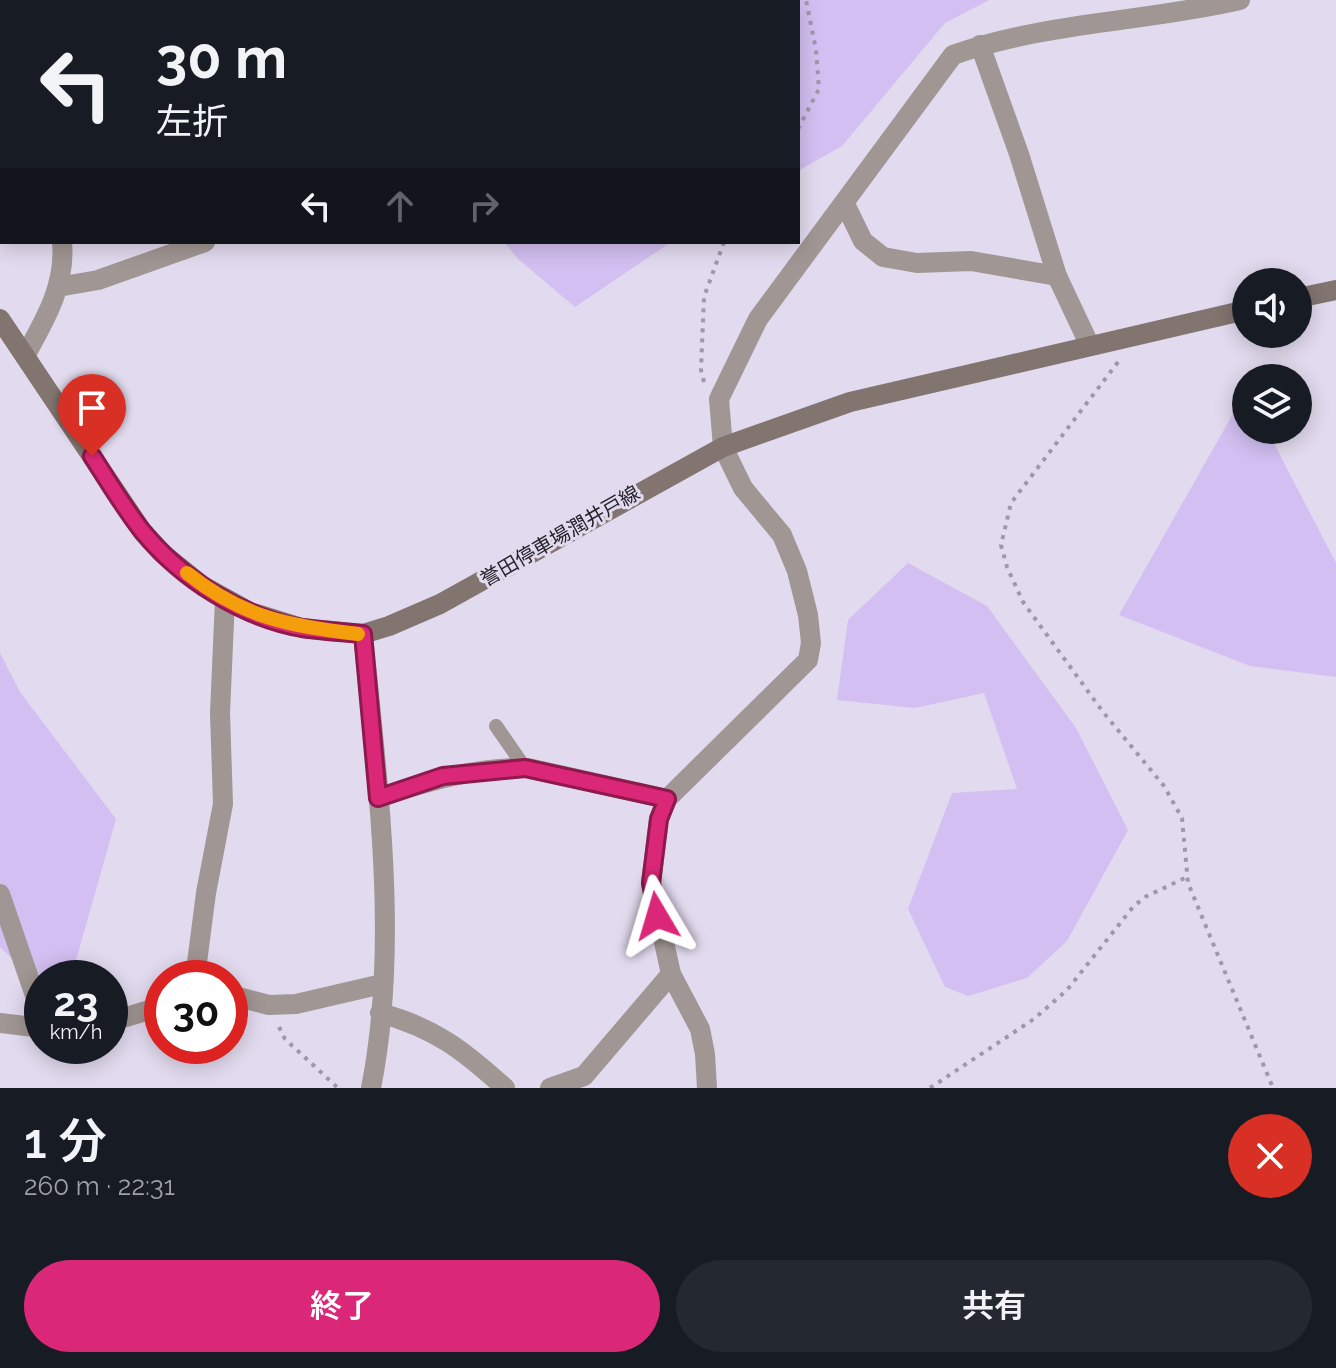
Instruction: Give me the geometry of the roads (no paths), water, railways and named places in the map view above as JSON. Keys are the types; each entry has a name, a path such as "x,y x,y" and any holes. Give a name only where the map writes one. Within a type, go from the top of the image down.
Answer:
{"main road":[{"path":"1312,295 1336,290"},
{"name":"誉田停車場潤井戸線","path":"0,319 142,531 163,554 203,586 275,621 302,628 363,634 440,604 723,447 850,402 1232,313"}],"street":[{"path":"707,1088 700,1029 671,974 651,883 659,819 667,799 808,660 810,652 808,615 797,571 782,535 743,488 723,447 719,399 758,319 953,55 980,45 1047,31 1206,8 1240,0"},
{"path":"980,45 1019,154 1057,276 1090,346"},
{"path":"845,204 863,241 883,257 917,263 971,261 1057,276"},
{"path":"25,356 46,318 58,287 64,259 62,244"},
{"path":"58,287 98,280 199,244"},
{"path":"197,960 223,804 220,713 225,599"},
{"path":"363,634 378,798 384,914 380,1013 371,1088"},
{"path":"378,798 443,776 525,768 667,799"},
{"path":"0,894 24,964"},
{"path":"550,1088 584,1076 671,974"},
{"path":"248,1000 269,1005 296,1004 382,984"},
{"path":"380,1013 413,1022 467,1053 505,1088"},
{"path":"0,1023 24,1026"}],"lane":[{"path":"496,726 525,768"}]}
